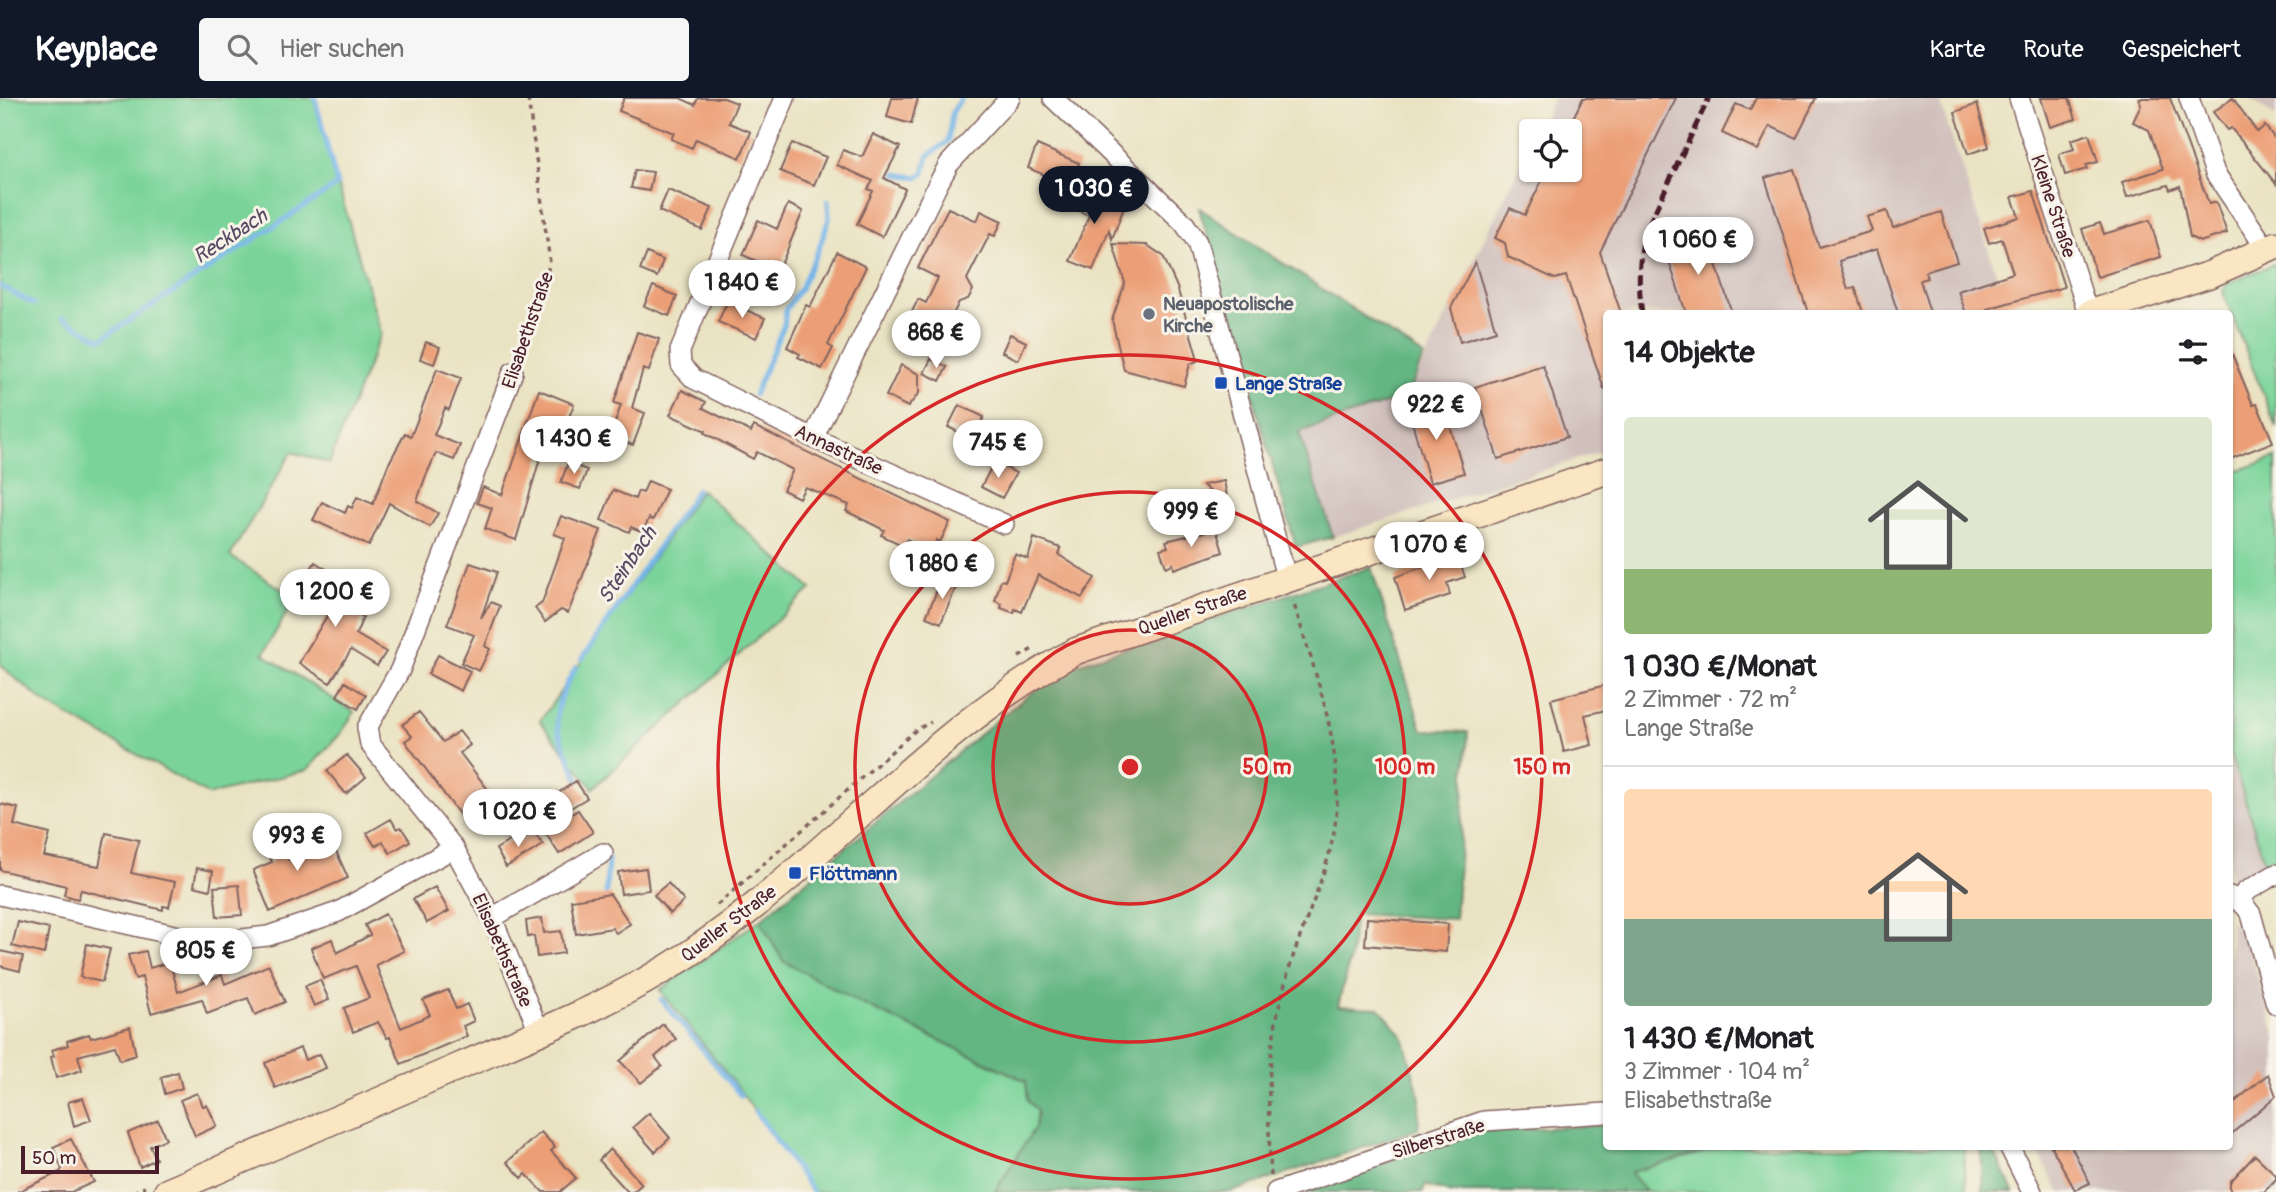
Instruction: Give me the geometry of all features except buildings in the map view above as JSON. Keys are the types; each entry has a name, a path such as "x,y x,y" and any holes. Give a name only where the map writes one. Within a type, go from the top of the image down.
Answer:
{"street":[{"name":"Annastraße","path":"785,98 680,351 681,365 694,379 813,438 1004,524"},
{"path":"813,438 949,164 1010,98"},
{"path":"1054,98 1184,223 1197,242 1286,578"},
{"name":"Kleine Straße","path":"2019,98 2088,310"},
{"path":"2098,310 2211,274 2271,248 2215,173 2189,98"},
{"name":"Elisabethstraße","path":"513,372 400,670 367,728 370,744 454,848 492,918 540,1033"},
{"name":"Queller Straße","path":"167,1192 540,1033 636,989 692,952 833,841 967,722 1032,674 1108,639 1603,472"},
{"path":"0,895 196,940 233,940 268,936 338,912 454,848"},
{"path":"492,918 603,853"},
{"path":"2276,874 2234,899 2251,914 2276,1004"},
{"name":"Silberstraße","path":"1274,1185 1484,1121 1603,1113"},
{"path":"2011,1150 2032,1192"}],"path":[{"name":"Elisabethstraße","path":"513,372 550,263 528,98"},
{"path":"1274,1185 1266,1098 1271,1038 1287,974 1327,864 1337,806 1336,758 1323,701 1286,578"}],"shaded area":[{"path":"1554,98 1939,98 2008,310 1603,310 1603,451 1333,537 1298,432 1407,396 1519,168 1519,182 1582,182 1582,119 1544,119"},
{"path":"2250,98 2276,98 2276,117"},
{"path":"2233,762 2265,863 2233,880"},
{"path":"2233,923 2246,939 2276,1037 2276,1192 2059,1192 2037,1150 2233,1150"}],"green space":[{"path":"0,98 313,98 381,333 329,463 292,452 230,556 295,598 263,654 354,712 342,732 307,770 209,795 44,702 0,665"},
{"path":"1199,208 1424,356 1407,396 1299,432 1333,537 1296,547"},
{"path":"2276,263 2276,427 2233,317 2233,310 2230,310 2223,292 2227,284"},
{"path":"2276,458 2276,857 2265,863 2233,762 2233,472"},
{"path":"701,490 811,589 593,788 540,721"},
{"path":"1371,567 1422,730 1468,732 1455,919 1355,914 1350,958 1338,1006 1379,1008 1403,1036 1420,1098 1418,1129 1231,1192 995,1192 1035,1127 1037,1110 1028,1101 1026,1081 856,1001 783,961 760,920 1042,685 1081,663"},
{"path":"760,920 783,961 856,1001 1026,1081 1028,1101 1037,1110 1035,1128 994,1192 812,1192 738,1088 660,990"},
{"path":"1603,1125 1603,1150 1712,1150 1631,1172 1645,1192 1450,1192 1425,1185 1423,1192 1305,1192 1421,1149 1484,1131"},
{"path":"1712,1150 1964,1150 1966,1192 1645,1192 1630,1172"},
{"path":"1981,1150 1993,1150 2014,1192 1983,1192"}],"waterway":[{"name":"Reckbach","path":"62,318 101,339 337,185 315,98"},
{"name":"Steinbach","path":"896,174 917,177 924,173 928,156 948,141 952,113 961,98"},
{"name":"Steinbach","path":"754,395 784,325 786,309 801,287 819,248 829,219 828,201"},
{"name":"Reckbach","path":"0,286 34,304"},
{"name":"Steinbach","path":"582,659 697,490"},
{"name":"Steinbach","path":"576,667 560,700 557,723 578,779"},
{"name":"Steinbach","path":"606,892 608,859"},
{"name":"Steinbach","path":"661,999 741,1096"},
{"name":"Steinbach","path":"755,1111 813,1192"}],"railway":[{"path":"1642,310 1639,271 1646,230 1709,98"}],"place":[{"name":"Neuapostolische Kirche","path":"1149,314"},
{"name":"Lange Straße","path":"1221,383"},
{"name":"Flöttmann","path":"795,873"}]}
